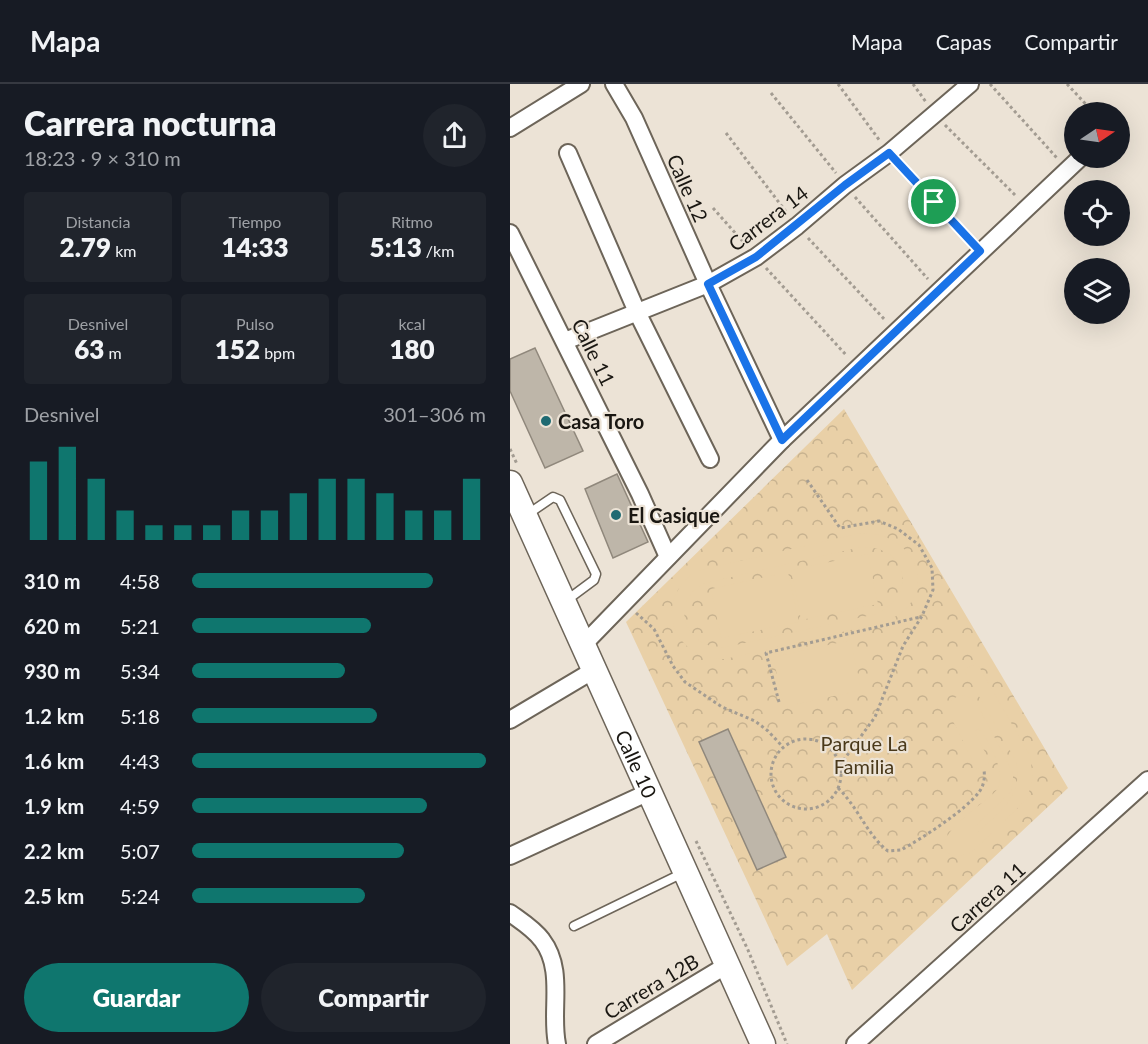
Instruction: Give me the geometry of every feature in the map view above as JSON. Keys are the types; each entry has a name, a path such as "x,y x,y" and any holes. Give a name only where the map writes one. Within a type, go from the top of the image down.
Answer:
{"street":[{"path":"510,128 581,84"},
{"name":"Calle 12","path":"614,84 634,118 708,284 782,440"},
{"name":"Carrera 14","path":"566,341 708,284 756,257 845,185 889,153 970,84"},
{"path":"568,153 637,312 710,459"},
{"path":"583,645 782,440 1067,169"},
{"name":"Calle 11","path":"510,233 566,341 668,557"},
{"name":"Calle 10","path":"510,483 763,1044"},
{"path":"510,720 594,670"},
{"name":"Carrera 11","path":"855,1044 1148,780"},
{"path":"510,856 649,792"},
{"path":"510,913 542,940 555,966 554,1016 557,1044"},
{"name":"Carrera 12B","path":"596,1044 727,965"}],"lane":[{"path":"525,516 553,497 560,500 596,574 594,580 564,602"},
{"path":"574,926 686,872"}],"path":[{"path":"838,84 889,153 980,251"},
{"path":"913,84 934,114 1027,207"},
{"path":"990,84 1067,169"},
{"path":"1067,84 1083,102"},
{"path":"713,208 858,367"},
{"path":"807,480 840,528 879,521 898,529 918,545 932,568 933,590 922,616 903,646 875,717 840,765"},
{"path":"622,604 642,617 654,629 673,666 685,682 722,707 755,721 783,747"},
{"path":"779,702 766,653 922,616"},
{"path":"804,738 827,745 835,754 840,765 841,777 838,789 832,798 822,806 812,809 800,809 780,798 774,789 771,766 775,755 783,747 793,740 804,738"},
{"path":"838,789 851,801 879,844 888,851 901,850 959,810 980,792 985,777 984,770"}],"green space":[{"name":"Parque La Familia","path":"844,409 1068,788 852,990 827,934 787,966 626,622"},
{"path":"861,533 882,536 898,544 910,556 917,570 918,585 912,600 900,613 881,623 725,659 707,657 692,650 681,640 674,627 672,612 675,598 682,583 696,571","holes":["861,547 877,548 889,554 897,562 902,572 902,583 898,595 890,605 876,614 722,648 709,646 699,640 686,624 684,613 686,603 692,593 702,584"]},
{"path":"868,554 878,604 801,620 791,570"},
{"path":"788,572 799,622 721,638 711,589"},
{"path":"851,640 861,690 784,707 773,657"},
{"path":"977,663 1030,756 1033,778 1027,799 974,850 954,857 946,849 945,841 960,821 998,788 1000,774 995,756 978,728 975,732 990,762 977,770 951,717 951,701 958,696 964,696 971,698 977,704 1013,774 1011,791 973,828 973,833 977,833 1002,810 1017,784 1016,761 964,670"}],"building":[{"name":"Casa Toro","path":"535,348 583,451 545,468 510,391 510,359"},
{"name":"El Casique","path":"617,474 648,542 613,558 585,489"},
{"path":"728,729 786,857 757,870 699,742"}],"place":[{"name":"Casa Toro","path":"546,421"},
{"name":"El Casique","path":"616,515"}],"route":[{"path":"889,153 934,202 980,251 782,440 708,284 756,257 845,185 889,153"}]}
